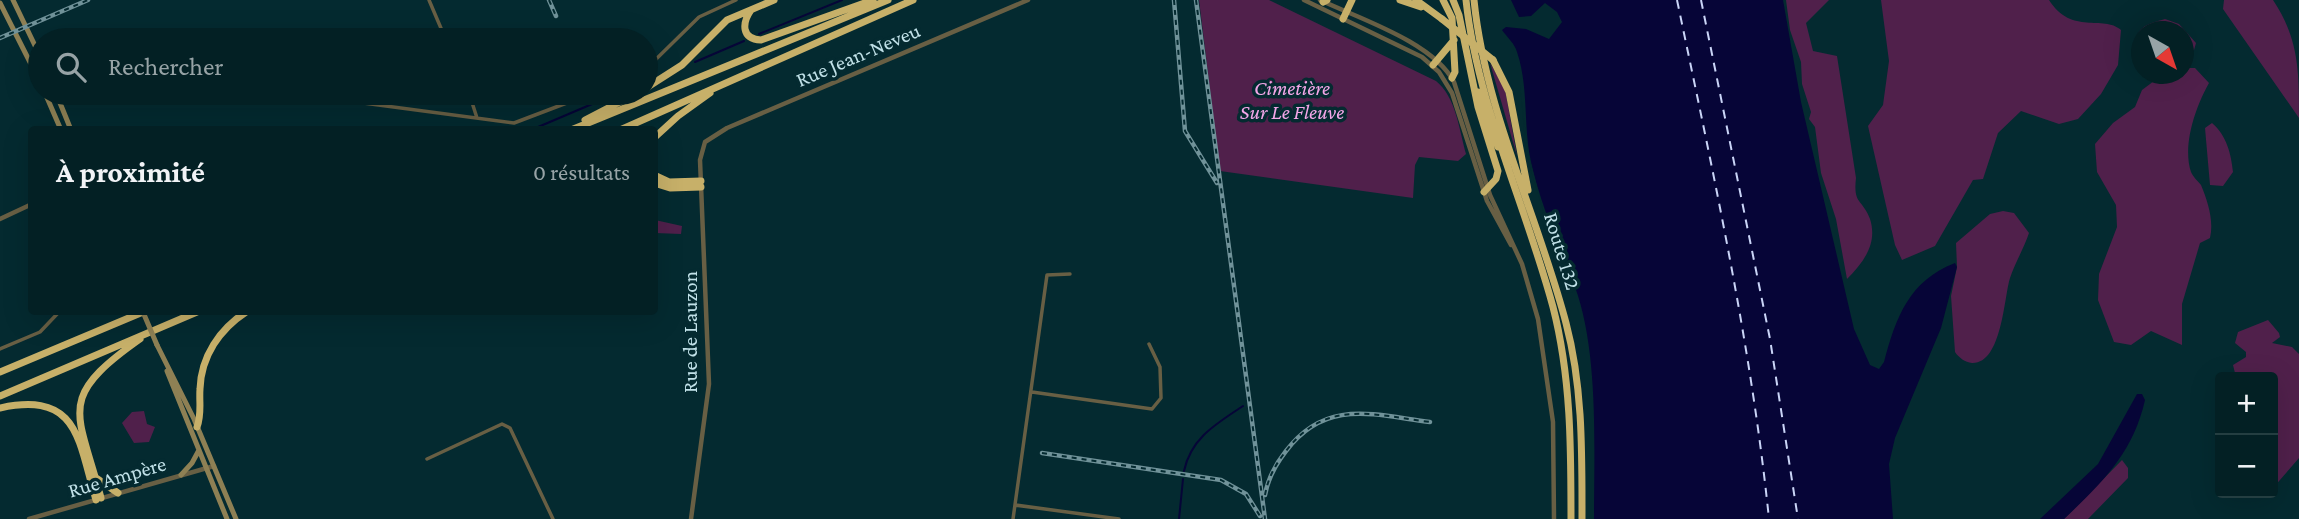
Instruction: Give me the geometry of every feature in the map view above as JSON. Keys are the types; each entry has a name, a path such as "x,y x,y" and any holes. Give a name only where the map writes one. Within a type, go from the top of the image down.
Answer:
{"highway":[{"path":"658,80 682,65 724,22 774,0"},
{"path":"751,10 744,21 745,30 750,37 759,41 873,0"},
{"path":"658,94 888,0"},
{"path":"629,126 913,0"},
{"path":"1344,16 1352,0"},
{"path":"1400,0 1429,10"},
{"path":"1416,0 1493,60 1509,92 1531,211"},
{"path":"1443,0 1451,13 1455,72 1452,78"},
{"path":"1453,0 1497,171 1487,186"},
{"name":"Route 132","path":"1466,0 1476,58 1553,309 1565,369 1570,426 1571,519"},
{"name":"Route 132","path":"1475,0 1492,84 1562,308 1575,371 1582,433 1582,519"},
{"path":"1435,63 1454,40"},
{"path":"1470,72 1528,228"},
{"path":"658,134 681,113 728,81"},
{"path":"577,126 615,105"},
{"path":"580,126 631,105"},
{"path":"658,177 672,182 701,184"},
{"path":"658,184 670,188 701,184"},
{"path":"0,372 136,315"},
{"path":"0,396 190,315"},
{"path":"198,427 200,380 207,357 221,334 243,315"},
{"path":"99,499 80,419 83,393 107,363 153,330"},
{"path":"0,408 37,403 64,416 76,433 99,499"},
{"path":"96,478 118,493"}],"main road":[{"path":"13,0 28,31"},
{"path":"0,3 28,56"},
{"path":"50,105 59,126"},
{"path":"61,105 69,126"},
{"path":"144,315 227,519"},
{"path":"157,345 198,427 236,519"},
{"path":"180,475 192,463 199,450"}],"street":[{"path":"429,0 441,28"},
{"path":"658,57 699,17 736,0"},
{"name":"Rue Jean-Neveu","path":"704,144 727,128 1028,0"},
{"path":"1304,0 1344,16 1435,63 1452,78 1487,186"},
{"path":"1323,1 1344,16"},
{"path":"1435,63 1452,93 1487,186 1522,264 1536,310 1547,369 1553,430 1554,519"},
{"path":"379,105 522,122 564,105"},
{"path":"473,105 477,118"},
{"name":"Rue de Lauzon","path":"691,519 709,384 701,184 704,144"},
{"path":"0,219 28,206"},
{"path":"1013,519 1047,275 1070,274"},
{"path":"0,349 40,332 56,315"},
{"path":"1032,392 1152,409 1161,398 1160,367 1149,344"},
{"path":"427,459 502,424 510,428 553,519"},
{"name":"Rue Ampère","path":"29,519 214,466"},
{"path":"1015,505 1119,519"}],"green space":[{"name":"Cimetière Sur Le Fleuve","path":"1199,0 1269,0 1436,81 1452,105 1466,154 1458,161 1419,157 1415,165 1413,198 1220,171"},
{"path":"1786,0 1829,0 1806,23 1813,51 1837,56 1856,193 1867,212 1872,228 1868,252 1847,279 1836,219 1821,173 1815,127 1809,119 1811,112 1802,84 1801,62 1790,30"},
{"path":"1881,0 2049,0 2067,18 2114,26 2121,30 2118,65 2101,94 2078,119 2059,124 2021,111 1998,133 1983,179 1973,180 1935,246 1902,260 1895,245 1868,126 1883,105 1889,61"},
{"path":"2224,0 2273,0 2282,14 2296,56 2299,118 2223,9"},
{"path":"1490,63 1505,89 1517,156"},
{"path":"2194,68 2209,83 2195,114 2188,150 2191,172 2201,185 2208,205 2211,218 2210,238 2200,243 2182,304 2182,345 2151,331 2131,345 2114,342 2098,300 2099,274 2117,227 2116,205 2097,172 2095,144 2113,123 2135,107 2142,90 2150,84 2194,84"},
{"path":"2212,123 2225,139 2231,159 2233,172 2223,186 2210,185 2205,128"},
{"path":"2003,211 2014,213 2029,233 2010,278 1996,342 1982,360 1972,363 1955,352 1951,296 1957,267 1956,243 1990,214"},
{"path":"658,221 682,226 681,234 658,233"},
{"path":"2268,320 2280,337 2272,343 2292,347 2299,354 2299,458 2278,482 2278,372 2235,372 2233,365 2246,357 2246,352 2235,343 2238,332"},
{"path":"144,411 147,424 155,427 149,442 134,443 122,423 132,412"},
{"path":"2122,460 2128,468 2128,478 2088,519 2064,519"}],"shaded area":[{"path":"1511,0 1783,0 1801,102 1854,329 1870,365 1879,369 1884,362 1900,316 1915,290 1939,271 1955,263 1957,267 1941,328 1895,438 1889,464 1893,519 1594,519 1594,402 1583,313 1535,178 1527,135 1521,65 1515,46 1502,30 1506,27 1526,29 1549,39 1562,22 1557,12 1545,3 1531,16 1519,17"},
{"path":"2137,394 2142,394 2145,400 2140,419 2133,436 2114,466 2064,519 2040,519 2098,464"}],"pier":[{"path":"1520,85 1528,152 1546,221 1526,154"}],"waterway":[{"path":"759,34 842,0"},
{"path":"695,62 744,41"},
{"path":"540,126 590,105"},
{"path":"1184,471 1192,449 1206,433 1243,406"},
{"path":"1179,519 1183,479"}],"ferry route":[{"path":"1677,0 1741,323 1769,519"},
{"path":"1701,0 1770,339 1798,519"}],"railway":[{"path":"0,38 88,0"},
{"path":"549,0 556,16"},
{"path":"1174,0 1185,131 1217,183"},
{"path":"1196,0 1265,519"},
{"path":"1265,495 1270,477 1282,456 1301,434 1318,423 1352,414 1430,422"},
{"path":"1042,453 1221,480 1246,494 1260,516"}]}
